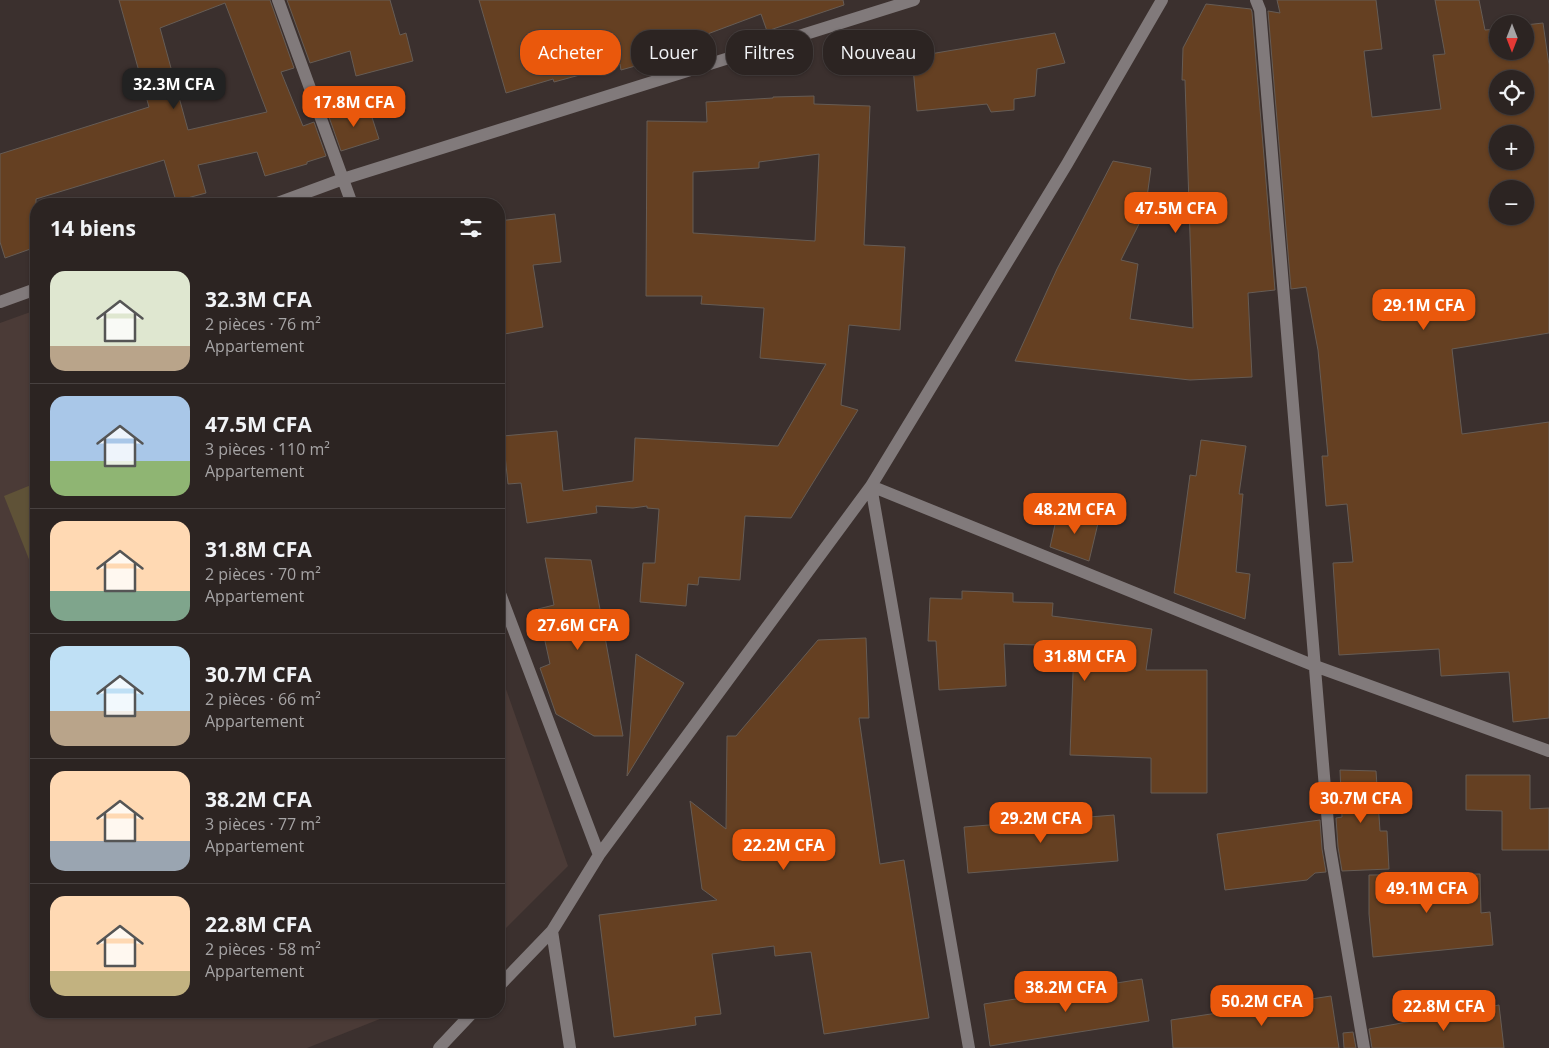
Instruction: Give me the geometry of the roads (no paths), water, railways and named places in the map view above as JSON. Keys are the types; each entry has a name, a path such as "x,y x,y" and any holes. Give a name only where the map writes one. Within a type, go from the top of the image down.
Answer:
{"street":[{"path":"278,0 350,198"},
{"path":"291,198 343,179 914,0"},
{"path":"505,980 552,931 599,855 871,486 1067,164 1162,0"},
{"path":"1256,0 1260,10 1330,848 1364,1048"},
{"path":"0,302 30,291"},
{"path":"871,486 1315,666 1549,751"},
{"path":"871,486 969,1048"},
{"path":"505,607 599,855"},
{"path":"552,931 570,1048"},
{"path":"439,1048 467,1018"}]}
